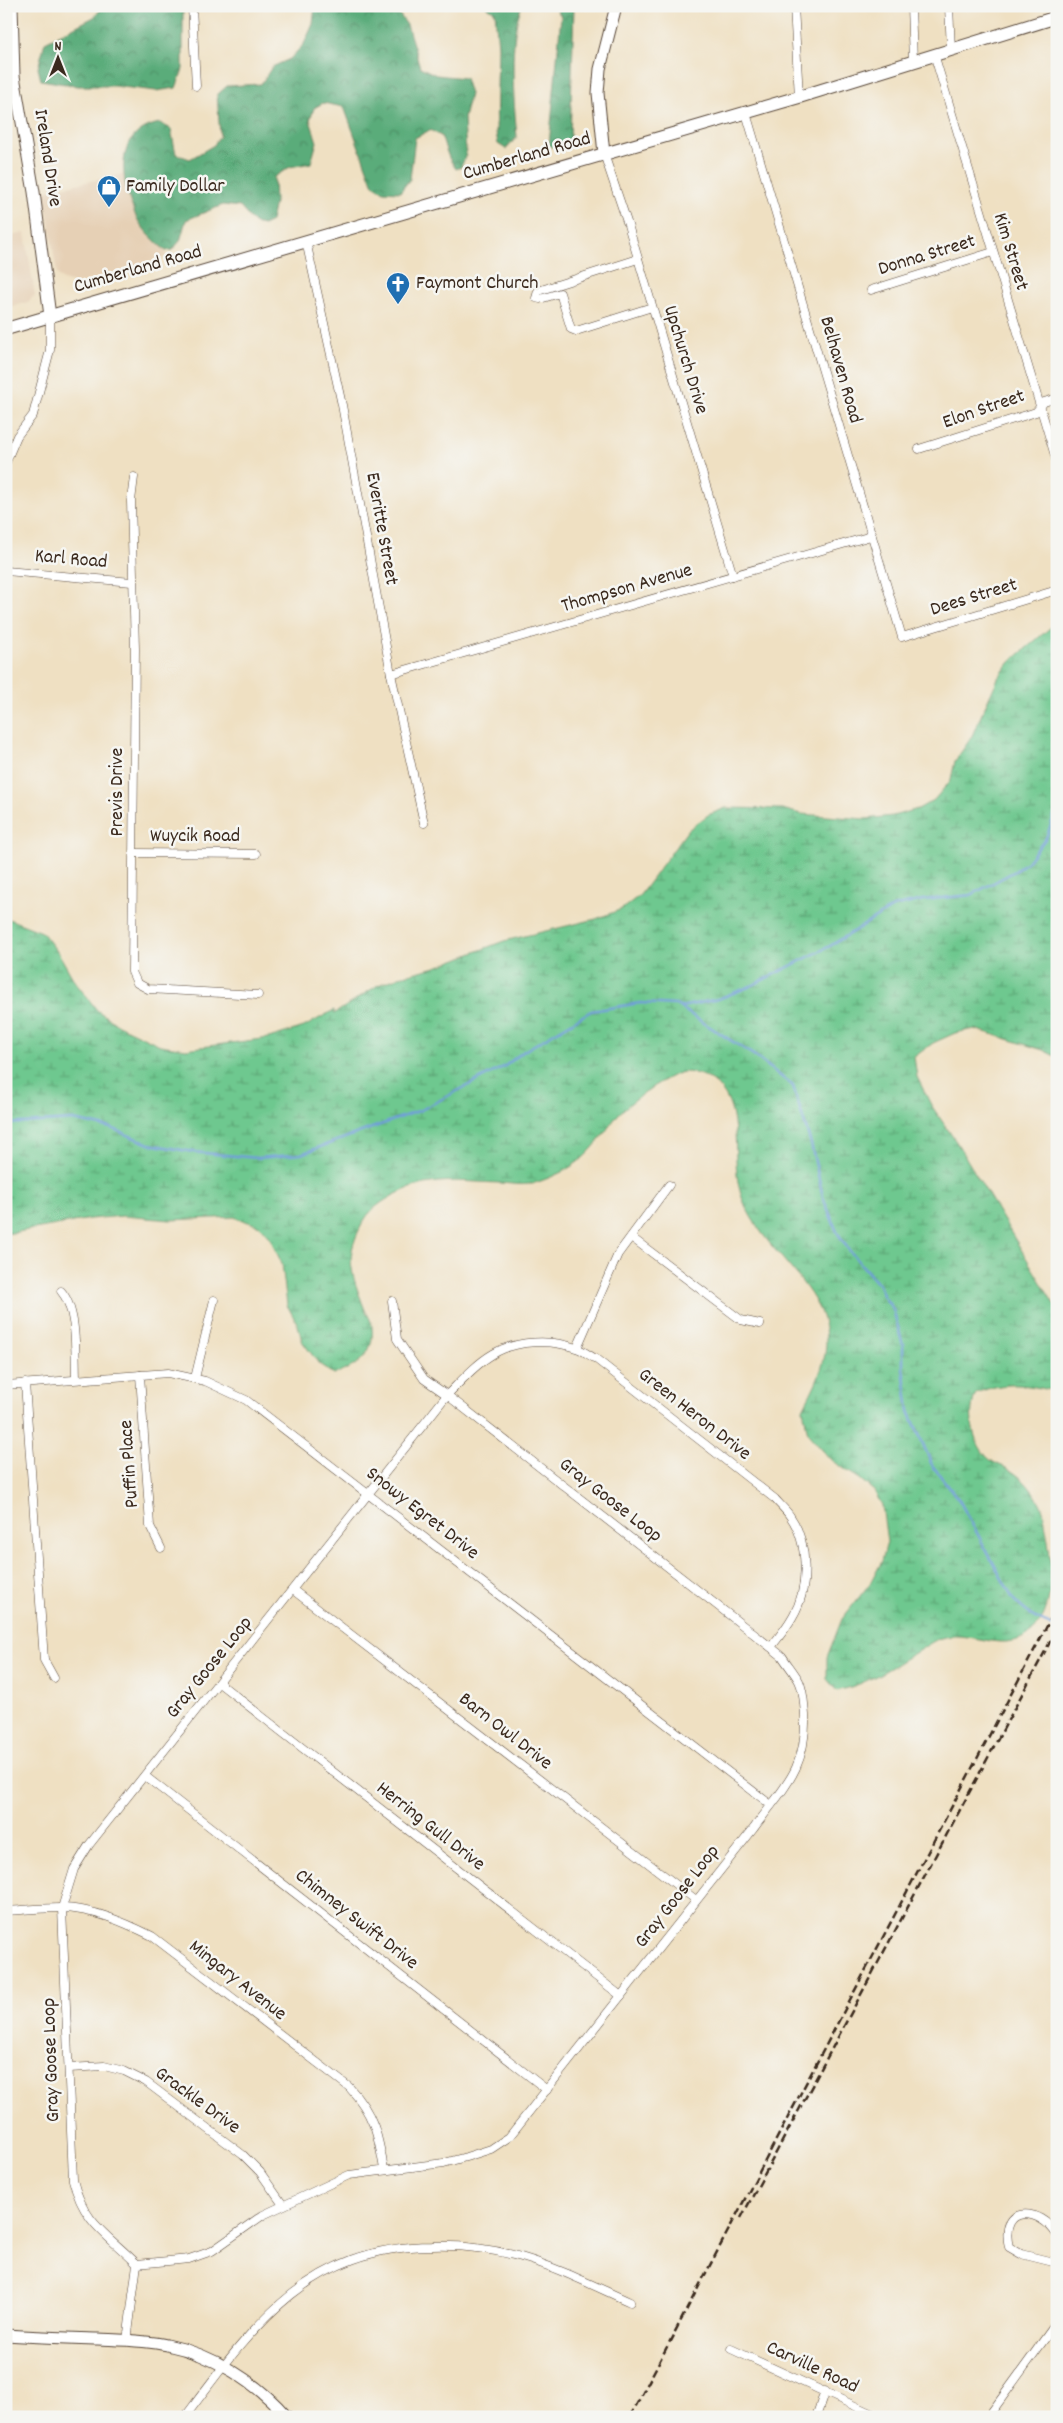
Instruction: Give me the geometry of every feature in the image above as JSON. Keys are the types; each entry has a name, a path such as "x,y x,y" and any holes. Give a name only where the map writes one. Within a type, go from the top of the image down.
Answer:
{"main road":[{"name":"Cumberland Road","path":"6,329 746,113 1057,17"}],"street":[{"name":"Ireland Drive","path":"12,6 10,46 34,192 50,316"},
{"path":"192,6 196,86"},
{"path":"604,154 598,93 600,69 616,6"},
{"path":"794,6 799,97"},
{"path":"910,6 914,61"},
{"path":"949,6 951,50"},
{"name":"Kim Street","path":"934,54 1056,460"},
{"name":"Belhaven Road","path":"746,113 902,637"},
{"name":"Upchurch Drive","path":"604,154 638,259 733,576"},
{"name":"Everitte Street","path":"306,241 342,405 391,674 424,823"},
{"name":"Donna Street","path":"871,290 993,252"},
{"path":"638,259 538,291 536,298 540,299 560,293 571,328 576,331 652,307"},
{"path":"6,462 17,436 33,415 50,350 50,316"},
{"name":"Elon Street","path":"918,449 1036,412 1044,402 1057,398"},
{"name":"Previs Drive","path":"134,477 131,501 135,649 132,972 137,983 148,989 258,995"},
{"name":"Thompson Avenue","path":"391,674 871,536"},
{"name":"Karl Road","path":"6,571 132,582"},
{"name":"Dees Street","path":"902,637 1057,590"},
{"name":"Wuycik Road","path":"134,853 256,854"},
{"path":"578,1348 608,1272 618,1254 669,1185"},
{"path":"632,1237 741,1320 760,1324"},
{"path":"61,1292 67,1298 72,1317 76,1379"},
{"path":"195,1378 214,1300"},
{"path":"392,1301 398,1339 424,1379 447,1395"},
{"name":"Green Heron Drive","path":"447,1395 477,1365 494,1353 510,1347 544,1343 578,1348 596,1359 775,1499 791,1517 800,1538 804,1565 803,1591 794,1615 771,1648"},
{"name":"Snowy Egret Drive","path":"6,1385 168,1373 195,1378 225,1389 246,1400 771,1805"},
{"name":"Puffin Place","path":"140,1374 150,1526 161,1548"},
{"path":"25,1383 44,1660 54,1678"},
{"name":"Gray Goose Loop","path":"447,1395 782,1656 800,1683 804,1704 806,1737 801,1760 771,1805 509,2138 491,2149 444,2163 384,2169 349,2175 248,2225 212,2251 188,2259 137,2264 105,2237 78,2199 73,2180 62,1908 74,1869 89,1845 447,1395"},
{"name":"Barn Owl Drive","path":"293,1590 696,1900"},
{"name":"Herring Gull Drive","path":"219,1683 621,1996"},
{"name":"Chimney Swift Drive","path":"145,1776 548,2090"},
{"name":"Mingary Avenue","path":"6,1911 62,1908 109,1917 152,1936 349,2088 364,2103 377,2130 384,2169"},
{"name":"Grackle Drive","path":"68,2068 104,2066 124,2071 146,2082 243,2155 260,2172 283,2206"},
{"path":"1057,2235 1051,2225 1042,2218 1024,2214 1015,2216 1008,2223 1006,2236 1009,2247 1021,2254 1057,2263"},
{"path":"185,2417 253,2330 294,2291 340,2263 365,2253 392,2248 449,2245 496,2251 553,2269 630,2302"},
{"path":"127,2340 137,2264"},
{"path":"988,2417 1057,2322"},
{"path":"6,2336 127,2340 167,2345 204,2356 223,2366 266,2395 287,2417"},
{"name":"Carville Road","path":"731,2349 879,2417"},
{"path":"816,2417 825,2391"}],"shaded area":[{"path":"124,174 154,240 166,251 166,257 77,284 63,280 57,274 44,191"},
{"path":"25,233 35,295 28,302 6,309 6,237"}],"green space":[{"path":"104,6 183,6 183,69 176,88 156,91 114,86 78,86 41,80 38,68 45,42 94,17"},
{"path":"315,6 394,7 407,25 420,67 436,75 465,78 470,94 464,118 466,155 461,167 456,169 449,158 441,136 430,130 415,138 410,179 400,192 383,191 373,185 344,107 323,103 314,108 310,120 317,142 311,163 290,167 274,177 275,202 271,221 263,225 254,223 240,207 223,205 186,220 180,241 172,250 166,251 151,237 136,218 131,204 127,191 124,166 125,154 129,143 136,134 146,127 160,123 171,129 176,154 190,159 214,145 220,136 217,95 227,86 261,84 272,67 290,59 304,44 313,24"},
{"path":"486,6 522,6 513,51 517,137 506,149 498,144 496,132 498,47 495,12"},
{"path":"554,6 574,6 570,142 557,150 549,145 561,16"},
{"path":"1057,622 1057,1057 1043,1050 975,1029 955,1033 933,1043 914,1057 917,1077 931,1105 957,1143 1057,1309 1057,1391 1016,1385 998,1386 976,1393 972,1409 975,1435 982,1450 990,1460 1010,1470 1025,1482 1040,1503 1044,1516 1051,1574 1047,1606 1041,1620 1033,1631 1020,1639 1001,1642 961,1636 941,1638 879,1674 848,1688 837,1691 827,1679 827,1657 842,1619 871,1582 882,1561 887,1542 882,1505 874,1491 860,1479 832,1461 808,1434 803,1409 821,1370 826,1350 825,1328 820,1310 810,1293 770,1243 746,1207 739,1187 735,1129 729,1102 722,1090 702,1075 684,1072 668,1078 648,1090 617,1116 584,1157 568,1169 550,1177 524,1184 459,1181 420,1185 394,1195 378,1206 368,1215 360,1228 351,1255 356,1286 371,1323 372,1337 370,1345 362,1359 356,1364 334,1374 319,1364 302,1341 298,1325 287,1305 282,1264 269,1236 260,1226 234,1217 171,1220 123,1216 90,1219 6,1234 6,918 42,932 59,954 75,982 97,1010 116,1024 160,1045 186,1049 269,1038 304,1027 334,1010 334,1014 378,985 405,975 436,967 504,941 596,919 622,909 640,895 688,830 708,815 726,808 782,809 801,814 865,819 893,816 918,809 934,800 951,780 955,761 971,738 998,678 1010,662"}],"waterway":[{"path":"681,1007 718,999 751,986 830,946 893,907 923,900 971,895 1015,871 1027,862 1046,838 1057,809"},
{"path":"6,1124 73,1120 111,1128 149,1144 193,1152 258,1158 301,1154 421,1110 505,1066 524,1051 591,1011 640,1003 676,1005 755,1056 793,1086 811,1144 823,1197 837,1232 848,1249 879,1285 884,1297 893,1309 903,1345 903,1368 909,1411 932,1465 959,1500 1013,1599 1033,1616 1057,1627"}],"railway":[{"path":"630,2417 1057,1607"},
{"path":"741,2218 1057,1629"}],"place":[{"name":"Family Dollar","path":"109,208"},
{"name":"Faymont Church","path":"398,305"}]}
